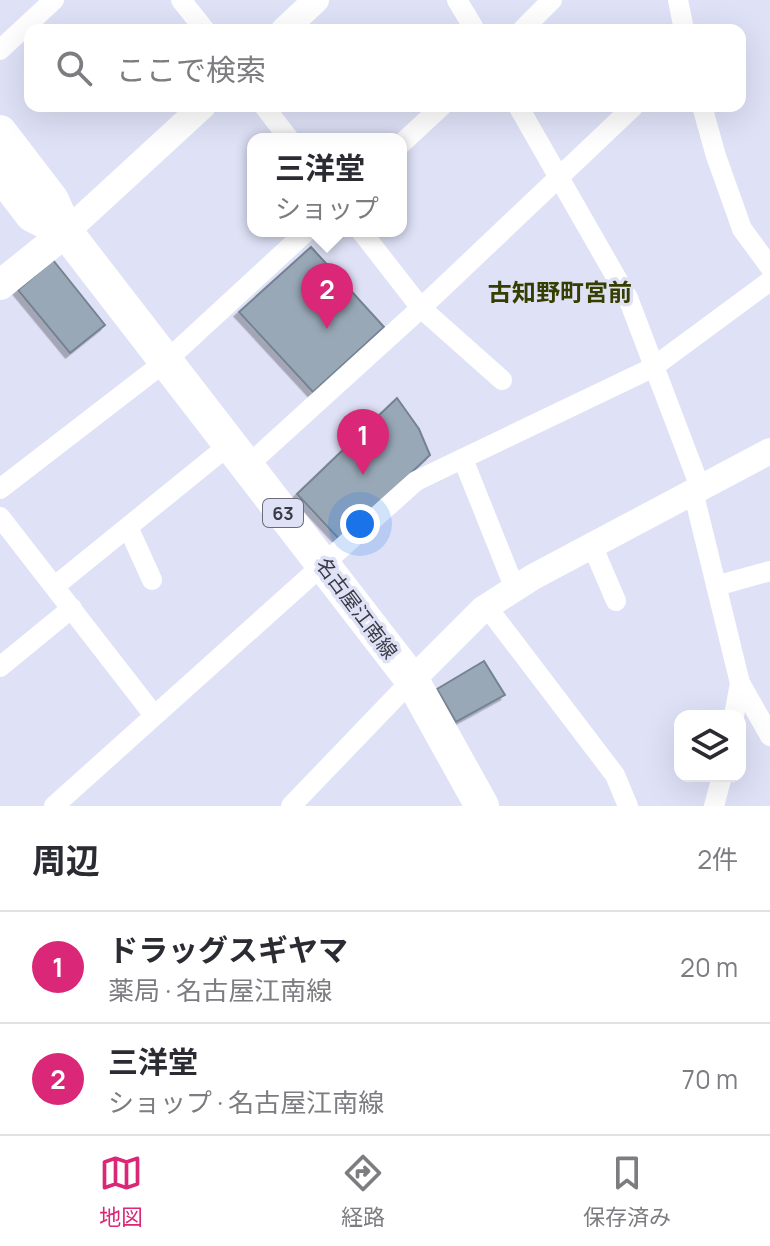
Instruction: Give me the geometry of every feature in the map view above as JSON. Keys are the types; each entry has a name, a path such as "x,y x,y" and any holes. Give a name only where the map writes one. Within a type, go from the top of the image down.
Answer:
{"main road":[{"name":"名古屋江南線","path":"0,132 52,200 66,232 412,680 482,806"},
{"name":"名古屋江南線","path":"0,173 32,215 66,232"},
{"path":"0,285 66,232"}],"street":[{"path":"28,24 54,0"},
{"path":"181,0 200,24"},
{"path":"290,24 316,0"},
{"path":"457,0 471,24"},
{"path":"528,24 552,0"},
{"path":"678,0 683,24"},
{"path":"0,50 24,28"},
{"path":"66,232 196,112"},
{"path":"269,112 284,133"},
{"path":"407,138 436,112"},
{"path":"521,112 628,298 696,489 740,683 770,736"},
{"path":"55,586 128,527 238,456 421,308 628,112"},
{"path":"704,112 742,229 770,267"},
{"path":"0,489 166,361 300,237"},
{"path":"366,237 421,308 502,380"},
{"path":"54,806 416,481 652,368 770,281"},
{"path":"291,806 487,607 592,545 770,451"},
{"path":"463,459 515,589"},
{"path":"0,517 153,714"},
{"path":"128,527 152,580"},
{"path":"592,545 616,601"},
{"path":"716,586 770,571"},
{"path":"487,607 615,775 628,806"},
{"path":"0,667 72,608"},
{"path":"735,710 740,683"},
{"path":"714,806 720,782"}],"building":[{"path":"311,247 384,327 313,392 239,312"},
{"path":"53,260 105,325 70,353 18,290"},
{"path":"397,398 419,429 430,455 340,540 297,494"},
{"path":"484,661 505,695 456,722 437,689"}],"place":[{"name":"三洋堂","path":"327,329"},
{"name":"ドラッグスギヤマ","path":"363,475"}],"district":[{"name":"古知野町宮前","path":"560,291"}]}
